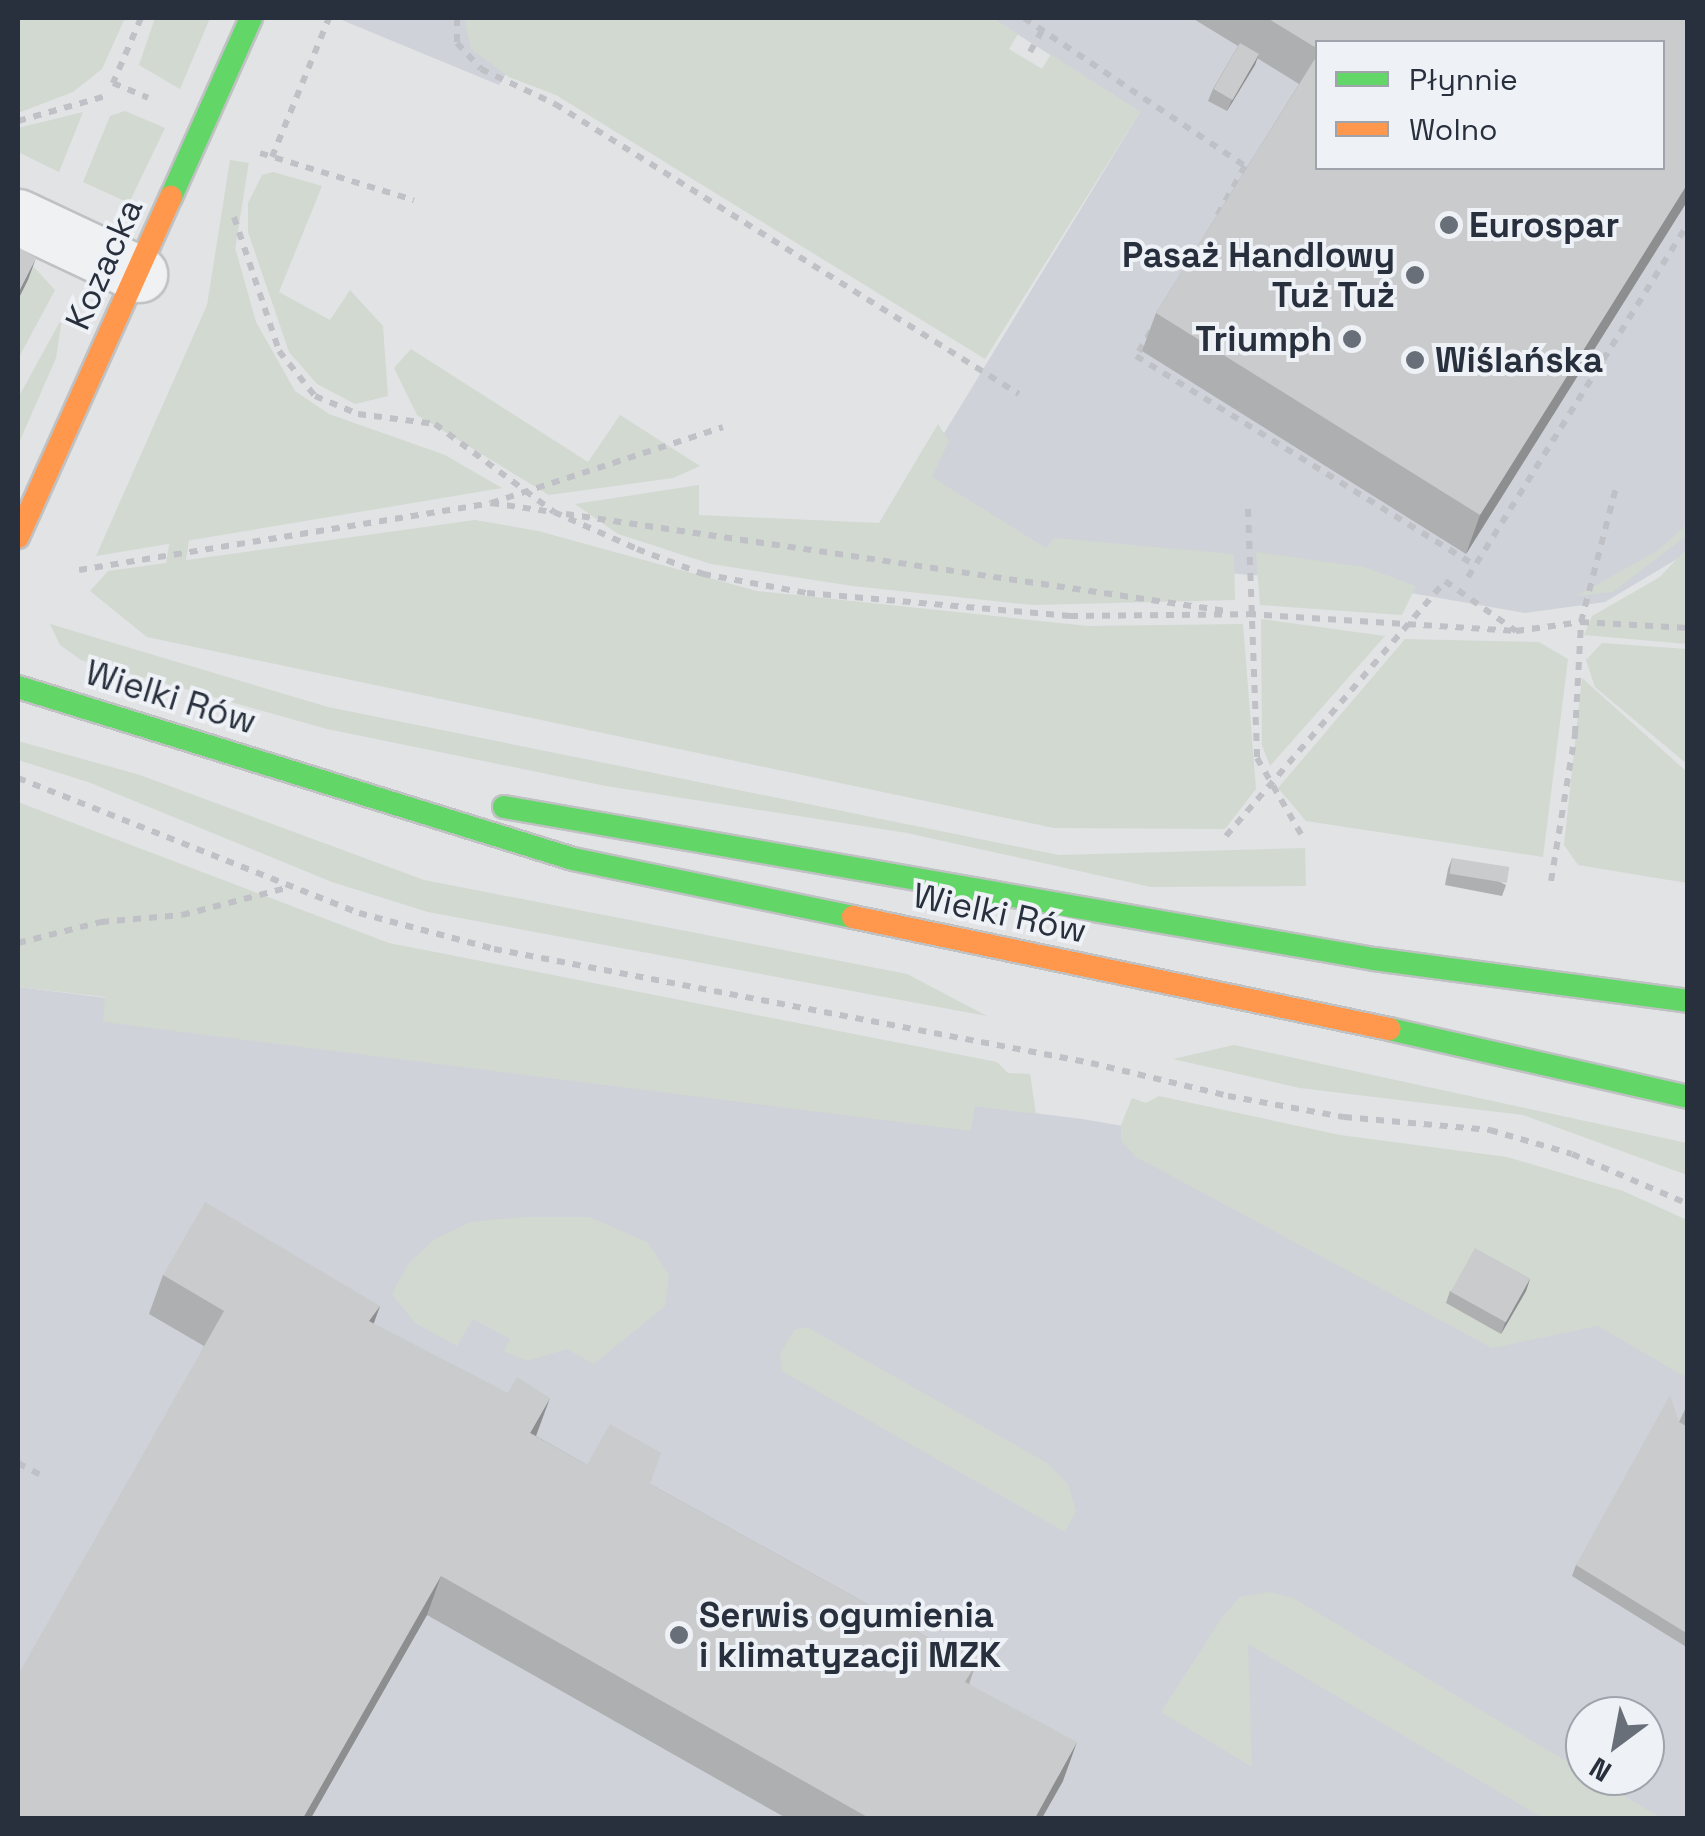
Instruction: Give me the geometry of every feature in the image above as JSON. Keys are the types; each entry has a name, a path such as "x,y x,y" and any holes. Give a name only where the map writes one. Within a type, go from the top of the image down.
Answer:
{"street":[{"name":"Kozacka","path":"18,538 140,274 251,18"},
{"path":"18,217 140,274"},
{"name":"Wielki Rów","path":"18,687 574,859 1470,1045 1688,1098"},
{"name":"Wielki Rów","path":"304,774 1123,910 1374,959 1688,1001"}],"path":[{"path":"141,18 113,83 205,122"},
{"path":"272,158 329,18"},
{"path":"457,18 457,43 481,69 556,104 1019,394"},
{"path":"1024,18 1245,166 1206,235"},
{"path":"1030,52 1042,29"},
{"path":"18,121 106,96"},
{"path":"260,153 414,200"},
{"path":"234,216 255,291 299,382 358,414 435,424 554,512 703,574 807,594 1070,616 1248,614"},
{"path":"1468,577 1688,223"},
{"path":"1156,322 1136,356 1476,565"},
{"path":"80,570 492,503 723,427"},
{"path":"1551,881 1575,734 1581,622 1617,484"},
{"path":"492,503 1248,614 1516,631 1581,622 1688,628"},
{"path":"1248,509 1248,614 1257,758 1267,785 1301,834"},
{"path":"1226,836 1445,581 1516,631"},
{"path":"18,778 291,887 494,949 1091,1063 1228,1096 1344,1116 1490,1130 1572,1154 1688,1204"},
{"path":"18,943 101,922 182,915 291,887"},
{"path":"18,1463 42,1476"}],"shaded area":[{"path":"18,18 125,18 102,69 73,92 18,113"},
{"path":"155,18 210,18 180,89 139,65"},
{"path":"337,18 541,18 499,85"},
{"path":"464,18 992,18 1018,34 1009,49 1042,69 1051,54 1140,112 985,359 556,95 509,77 471,49"},
{"path":"992,18 1687,18 1687,553 1605,602 1525,613 1348,582 1050,560 918,476 1140,112"},
{"path":"125,111 165,128 129,203 83,182 110,116"},
{"path":"83,112 59,172 18,152 18,128"},
{"path":"230,160 249,163 179,606 160,603"},
{"path":"273,172 322,186 279,292 330,320 350,290 383,326 388,396 355,404 317,384 289,352 248,232 248,203 262,175"},
{"path":"234,244 256,322 295,391 329,414 445,455 502,488 96,556"},
{"path":"18,250 55,290 18,359 18,300 28,280"},
{"path":"62,318 56,358 18,445 18,398"},
{"path":"411,349 588,462 620,415 700,466 673,478 549,495 417,415 394,368"},
{"path":"938,424 949,441 932,477 1046,548 1054,538 1234,554 1235,600 1033,605 853,586 711,564 618,534 575,504 699,485 699,515 879,523"},
{"path":"475,520 538,531 757,591 1088,626 1243,624 1256,789 1225,829 1054,828 147,637 90,591 108,571"},
{"path":"1687,524 1687,535 1613,592 1576,596 1657,551"},
{"path":"1687,548 1687,644 1584,635 1592,616 1660,577"},
{"path":"1256,552 1364,567 1416,586 1402,615 1260,605"},
{"path":"1261,619 1385,636 1270,766 1262,745"},
{"path":"50,624 328,707 1059,855 1305,848 1306,886 1151,887 907,833 606,786 327,729 81,660 60,645"},
{"path":"1405,639 1539,642 1568,659 1543,857 1306,821 1278,788"},
{"path":"1602,643 1687,649 1687,764 1595,687 1586,660"},
{"path":"1582,678 1687,772 1687,883 1578,865 1564,845"},
{"path":"18,741 140,775 424,880 907,974 987,1016 428,912 332,882 88,782 18,760"},
{"path":"18,802 389,943 997,1062 1008,1073 1030,1074 1036,1114 975,1106 971,1131 103,1022 105,997 18,987"},
{"path":"18,987 1082,1119 1490,1189 1687,1265 1687,1818 18,1818"},
{"path":"1234,1045 1687,1143 1687,1175 1523,1115 1300,1088 1173,1059"},
{"path":"1159,1096 1340,1135 1507,1157 1623,1191 1687,1220 1687,1378 1598,1326 1492,1348 1136,1157 1121,1141 1121,1125 1132,1098 1146,1103"},
{"path":"589,1217 647,1242 669,1275 665,1306 594,1364 567,1349 527,1361 504,1351 510,1339 473,1319 457,1346 415,1323 392,1294 408,1264 435,1239 471,1222"},
{"path":"807,1327 1047,1463 1068,1484 1076,1511 1065,1532 782,1371 780,1354 794,1330"},
{"path":"1270,1592 1293,1598 1565,1761 1565,1796 1624,1796 1661,1818 1543,1818 1248,1644 1252,1767 1161,1712 1223,1616 1240,1597"}],"building":[{"name":"Pasaż Handlowy Tuż Tuż","path":"1267,18 1688,18 1688,183 1480,515 1156,313 1315,59 1315,170 1665,170 1665,40 1315,40 1315,47"},
{"path":"1240,43 1259,54 1233,100 1214,89"},
{"path":"18,247 36,258 18,293"},
{"path":"1452,858 1509,867 1507,883 1449,874"},
{"path":"205,1202 380,1306 369,1321 508,1393 517,1377 550,1398 530,1433 587,1465 610,1424 661,1453 650,1484 976,1664 965,1682 1077,1742 1035,1818 869,1818 441,1576 303,1818 18,1818 18,1675 224,1311 163,1275"},
{"path":"1475,1248 1530,1279 1506,1322 1451,1292"},
{"path":"1670,1395 1679,1422 1688,1427 1688,1634 1576,1565"}],"traffic: fast":[{"path":"171,197 251,18"},
{"path":"18,687 573,859 853,917"},
{"path":"504,807 1374,959 1688,1001"},
{"path":"1389,1029 1688,1097"}],"traffic: slow":[{"path":"18,537 171,197"},
{"path":"853,917 1389,1029"}],"place":[{"name":"Eurospar","path":"1449,225"},
{"name":"Pasaż Handlowy Tuż Tuż","path":"1415,275"},
{"name":"Triumph","path":"1352,339"},
{"name":"Wiślańska","path":"1415,360"},
{"name":"Serwis ogumienia i klimatyzacji MZK","path":"679,1635"}]}
